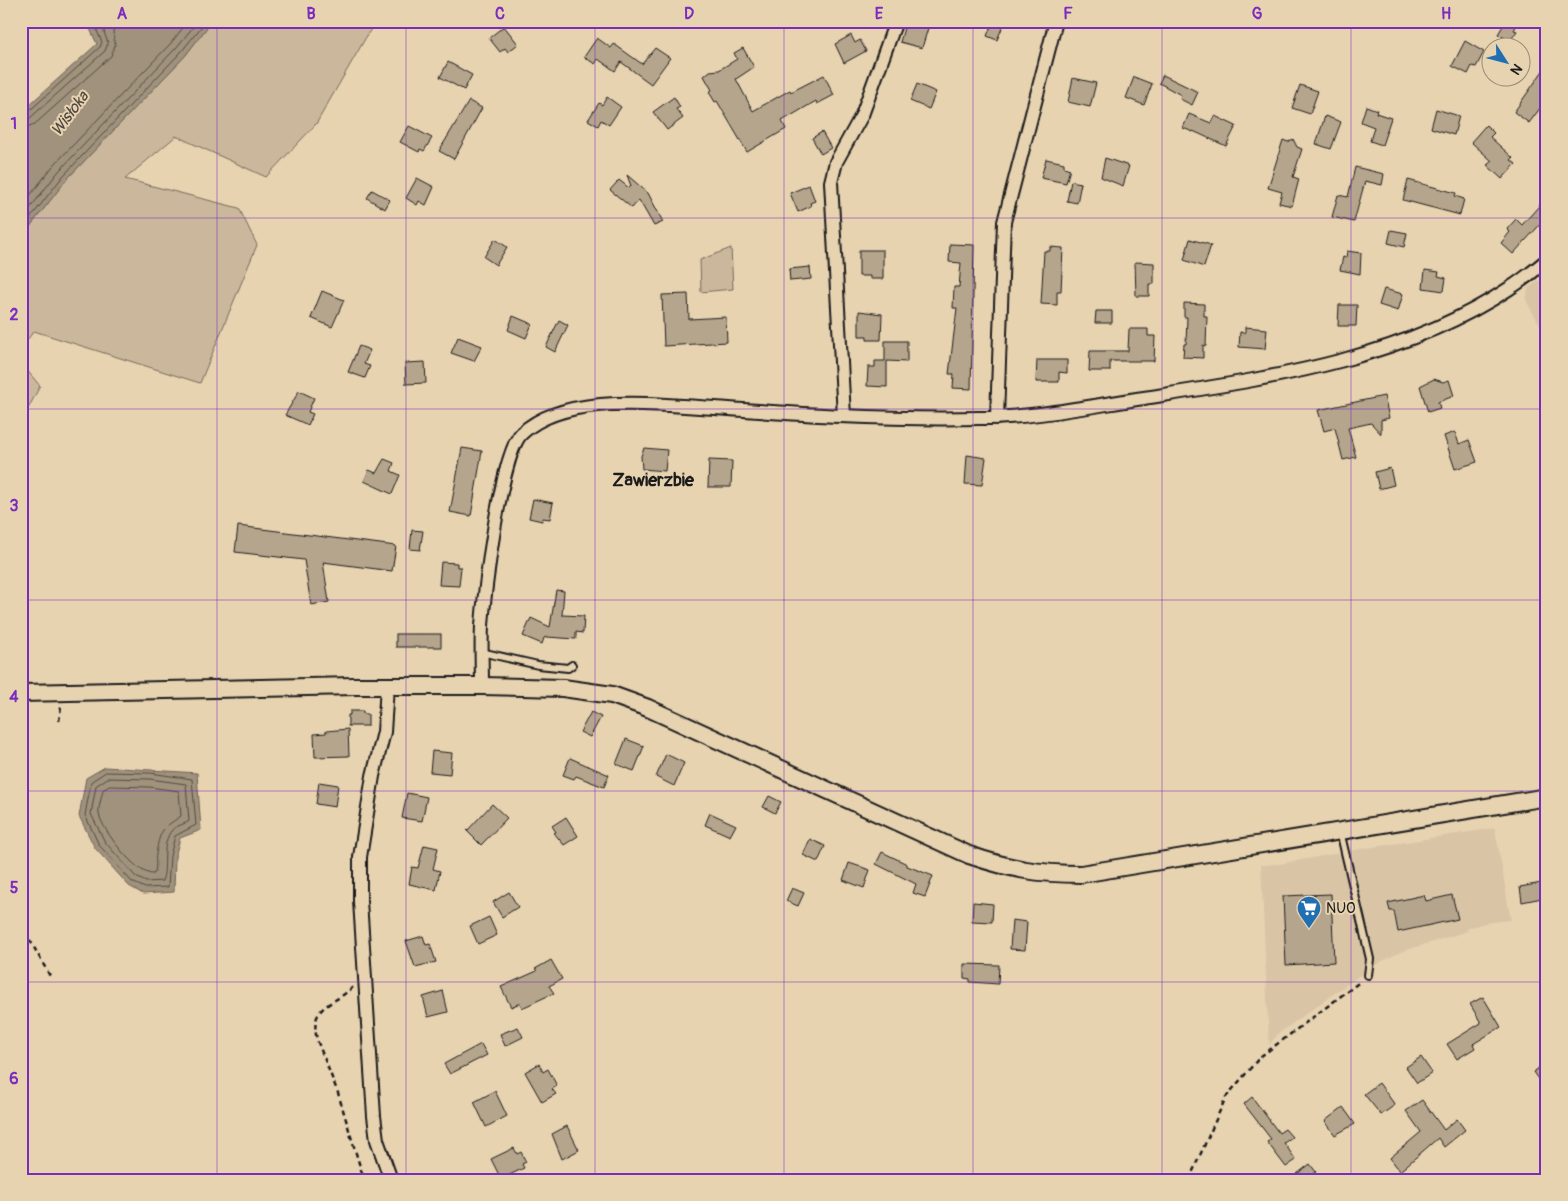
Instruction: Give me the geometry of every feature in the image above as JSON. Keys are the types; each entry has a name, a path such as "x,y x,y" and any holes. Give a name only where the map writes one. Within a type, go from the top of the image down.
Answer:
{"street":[{"path":"844,416 831,182 836,162 862,115 896,21"},
{"path":"997,418 1004,222 1056,21"},
{"path":"482,686 481,652 489,574 498,510 510,455 517,438 535,423 556,414 580,408 633,404 844,416 997,418 1222,386 1303,370 1368,354 1444,324 1509,289 1547,260"},
{"path":"387,686 384,732 373,776 360,857 360,901 374,1116 377,1140 391,1180"},
{"path":"21,693 60,700 387,686 482,686 563,688 612,695 648,708 969,855 1004,867 1043,874 1081,874 1547,797"}],"lane":[{"path":"481,652 538,665 568,668 572,665"},
{"path":"1340,830 1370,959 1368,975"}],"path":[{"path":"59,721 60,700"},
{"path":"21,924 51,978"},
{"path":"1189,1180 1226,1097 1260,1057 1368,975"},
{"path":"364,1180 352,1136 317,1040 315,1026 322,1008 349,991 365,976"}],"shaded area":[{"path":"212,21 378,21 369,32 316,124 266,177 176,136 125,179 239,208 257,245 200,383 34,331 21,348 21,238 67,179 185,56"},
{"path":"731,248 733,289 701,292 700,260"},
{"path":"1547,274 1547,337 1526,301 1528,288"},
{"path":"21,363 40,386 21,422"},
{"path":"1495,828 1511,920 1485,923 1466,929 1468,931 1401,952 1373,966 1278,1034 1269,1045 1261,865 1279,864"}],"water":[{"name":"Wisłoka","path":"99,21 212,21 185,56 67,179 21,238 21,112 97,44 90,29"},
{"path":"105,767 197,773 201,830 180,838 175,857 174,892 143,894 129,886 95,848 79,816 86,778"}],"building":[{"path":"906,21 928,28 922,48 900,42"},
{"path":"993,21 1005,21 997,40 987,36"},
{"path":"1506,21 1519,21 1514,30 1517,31 1512,38 1505,38 1498,34"},
{"path":"504,26 518,44 508,52 505,48 500,52 489,38"},
{"path":"851,35 855,43 860,40 866,51 844,63 835,44"},
{"path":"597,38 611,48 614,44 642,64 655,48 670,58 651,84 621,62 615,71 598,59 595,64 584,57"},
{"path":"1465,41 1480,50 1480,60 1476,67 1472,66 1468,74 1452,66"},
{"path":"743,48 754,67 736,79 753,111 790,90 791,92 824,75 834,95 817,104 816,101 782,121 786,129 747,152 717,101 715,102 709,92 712,90 704,76 710,71 719,70 737,59 734,53"},
{"path":"448,62 472,75 464,90 440,77"},
{"path":"1547,65 1547,99 1529,123 1514,112"},
{"path":"1163,75 1198,92 1192,105 1180,99 1181,95 1159,83"},
{"path":"1134,77 1152,84 1144,105 1126,98"},
{"path":"1073,78 1096,83 1090,107 1068,102"},
{"path":"917,84 936,92 929,109 910,101"},
{"path":"1300,85 1318,91 1310,114 1292,108"},
{"path":"607,97 621,107 609,125 601,120 598,126 588,120 599,103 602,105"},
{"path":"674,97 680,107 676,109 683,118 667,130 653,112"},
{"path":"469,101 482,108 454,159 439,151"},
{"path":"1366,106 1377,110 1376,113 1391,118 1382,145 1370,141 1374,127 1361,122"},
{"path":"1436,109 1459,116 1454,135 1431,128"},
{"path":"1189,114 1211,123 1215,116 1236,126 1226,146 1183,128"},
{"path":"1325,116 1341,122 1331,149 1316,144"},
{"path":"1486,125 1494,133 1490,137 1513,158 1511,160 1516,164 1502,179 1487,165 1492,161 1471,142"},
{"path":"409,126 432,138 424,151 420,149 419,152 400,142"},
{"path":"822,132 831,148 821,154 812,138"},
{"path":"1293,139 1297,147 1302,149 1293,177 1299,179 1292,206 1279,203 1282,192 1268,188 1283,140 1288,142"},
{"path":"1105,158 1129,166 1123,186 1101,177"},
{"path":"1046,159 1064,163 1064,167 1070,169 1066,183 1041,178"},
{"path":"1355,167 1384,174 1382,185 1365,181 1354,222 1332,217 1338,195 1348,197"},
{"path":"627,175 648,193 663,222 654,226 639,200 632,208 610,190 619,180 629,188 631,186"},
{"path":"417,178 434,187 426,205 419,201 417,205 406,198"},
{"path":"1408,180 1456,193 1455,196 1464,199 1460,215 1403,200"},
{"path":"1071,181 1081,183 1077,203 1067,201"},
{"path":"809,185 815,201 810,203 811,206 798,212 790,193"},
{"path":"372,190 390,200 385,209 367,198"},
{"path":"1547,197 1547,217 1513,254 1501,243 1510,232 1507,229 1516,219 1522,225"},
{"path":"1391,230 1407,233 1404,247 1388,243"},
{"path":"495,239 507,247 496,265 484,257"},
{"path":"1190,239 1211,245 1204,267 1184,260"},
{"path":"950,244 974,245 971,389 953,388 954,374 949,374 957,308 953,308 954,287 959,287 961,263 949,262"},
{"path":"1050,247 1063,248 1061,291 1057,291 1057,305 1041,304 1044,251 1050,251"},
{"path":"859,250 883,250 883,279 870,279 870,276 859,276"},
{"path":"1347,251 1361,253 1360,274 1340,270 1343,257 1346,258"},
{"path":"1135,262 1154,263 1154,284 1149,284 1149,296 1136,296"},
{"path":"810,267 811,279 790,281 789,269"},
{"path":"1425,270 1439,272 1438,276 1446,278 1444,291 1423,288"},
{"path":"1384,289 1403,294 1398,311 1379,305"},
{"path":"322,291 344,300 332,327 311,318"},
{"path":"688,294 689,319 726,317 727,342 664,346 662,295"},
{"path":"1184,303 1204,304 1204,316 1207,316 1206,346 1203,345 1203,358 1183,357 1184,344 1186,344 1187,317 1184,317"},
{"path":"1339,305 1357,305 1356,326 1338,326"},
{"path":"859,311 882,314 881,340 867,340 867,336 859,336"},
{"path":"1096,311 1112,311 1112,323 1095,323"},
{"path":"513,316 532,324 526,338 508,330"},
{"path":"559,320 568,325 555,352 546,347"},
{"path":"1245,327 1267,329 1265,349 1239,347 1240,332 1245,333"},
{"path":"1129,329 1148,329 1148,336 1155,336 1154,361 1110,361 1110,371 1089,371 1090,351 1128,351"},
{"path":"458,337 482,346 474,361 451,353"},
{"path":"885,341 907,341 907,362 887,361 887,387 867,386 868,367 875,367 875,361 885,361"},
{"path":"359,346 370,350 364,364 370,366 365,378 348,372"},
{"path":"1037,360 1067,360 1067,373 1059,372 1059,382 1036,382"},
{"path":"425,362 426,383 406,384 405,363"},
{"path":"1434,379 1443,382 1449,380 1454,396 1438,402 1440,408 1428,412 1420,386"},
{"path":"299,391 314,398 308,412 313,414 308,425 285,415"},
{"path":"1384,396 1389,418 1381,420 1381,434 1371,423 1348,428 1356,457 1343,460 1335,428 1324,431 1318,410"},
{"path":"1455,432 1459,444 1469,440 1477,462 1455,469 1444,436"},
{"path":"462,448 482,451 471,516 450,512"},
{"path":"644,448 667,450 665,471 642,469 641,456"},
{"path":"967,455 986,458 982,485 965,484"},
{"path":"384,459 394,463 391,471 400,475 392,494 364,481 369,470 376,473"},
{"path":"709,460 732,461 731,487 708,487"},
{"path":"1390,468 1394,485 1379,489 1375,472"},
{"path":"533,499 553,503 550,519 543,518 542,521 529,518"},
{"path":"238,526 396,546 392,571 323,562 329,602 311,605 304,560 235,552"},
{"path":"412,530 423,531 420,550 410,549"},
{"path":"441,562 457,563 457,567 461,567 459,586 439,585"},
{"path":"556,590 564,591 562,615 584,616 583,633 576,632 576,639 547,637 544,638 542,644 523,636 531,618 550,627"},
{"path":"396,634 441,634 441,647 396,647"},
{"path":"350,711 363,711 363,714 368,714 368,726 348,726"},
{"path":"591,712 601,717 590,737 580,732"},
{"path":"348,729 349,756 315,757 314,734"},
{"path":"626,739 644,746 634,771 616,764"},
{"path":"432,751 452,753 450,774 430,772"},
{"path":"666,754 684,763 674,786 656,777"},
{"path":"570,758 609,775 604,787 576,776 574,779 563,775"},
{"path":"319,782 338,785 335,807 316,804"},
{"path":"407,793 427,797 422,821 402,818"},
{"path":"769,796 781,802 775,813 763,807"},
{"path":"492,804 507,818 481,845 467,831"},
{"path":"710,813 736,825 730,836 705,825"},
{"path":"566,817 578,836 564,845 554,833 556,832 552,826"},
{"path":"810,839 825,846 818,862 803,855"},
{"path":"424,845 438,848 433,869 440,871 436,890 409,884 412,867 418,868"},
{"path":"882,852 907,864 907,866 933,876 925,897 913,893 916,884 876,864"},
{"path":"849,863 870,870 864,888 843,880"},
{"path":"1547,882 1547,897 1522,902 1520,887"},
{"path":"792,888 804,893 798,906 786,901"},
{"path":"509,892 518,907 502,917 493,902"},
{"name":"NUO","path":"1331,894 1334,962 1286,965 1283,896"},
{"path":"1424,895 1426,901 1452,895 1458,919 1398,932 1394,911 1390,911 1388,903"},
{"path":"973,902 993,904 992,922 972,921"},
{"path":"489,917 497,935 478,944 470,926"},
{"path":"1012,920 1027,922 1025,950 1010,949"},
{"path":"423,936 426,945 430,944 436,962 415,967 406,941"},
{"path":"551,960 562,979 549,986 554,993 522,1008 520,1003 511,1007 501,987 537,971 535,969"},
{"path":"964,964 999,965 998,984 970,982 970,979 964,978"},
{"path":"443,991 448,1012 428,1017 423,997"},
{"path":"1483,997 1501,1027 1473,1044 1475,1048 1457,1059 1447,1044 1481,1023 1470,1004"},
{"path":"518,1027 523,1037 505,1046 500,1034"},
{"path":"481,1044 487,1055 450,1074 444,1064"},
{"path":"1421,1057 1432,1073 1417,1083 1406,1067"},
{"path":"1547,1063 1547,1092 1533,1072"},
{"path":"539,1064 543,1072 548,1069 557,1086 552,1089 556,1094 542,1102 525,1072"},
{"path":"1379,1083 1395,1105 1381,1115 1364,1094"},
{"path":"495,1091 507,1116 486,1127 474,1102"},
{"path":"1252,1097 1279,1133 1285,1129 1292,1137 1284,1143 1296,1160 1286,1167 1267,1142 1271,1139 1244,1104"},
{"path":"1422,1100 1444,1130 1457,1119 1465,1130 1444,1147 1438,1138 1400,1171 1390,1158 1421,1132 1406,1111"},
{"path":"1343,1107 1355,1124 1335,1135 1325,1121"},
{"path":"567,1126 579,1150 562,1159 552,1134"},
{"path":"514,1148 517,1154 521,1152 526,1162 522,1164 524,1168 501,1179 491,1159"},
{"path":"1310,1164 1316,1172 1306,1180 1289,1180"}],"place":[{"name":"NUO","path":"1309,929"}],"district":[{"name":"Zawierzbie","path":"653,480"}]}
